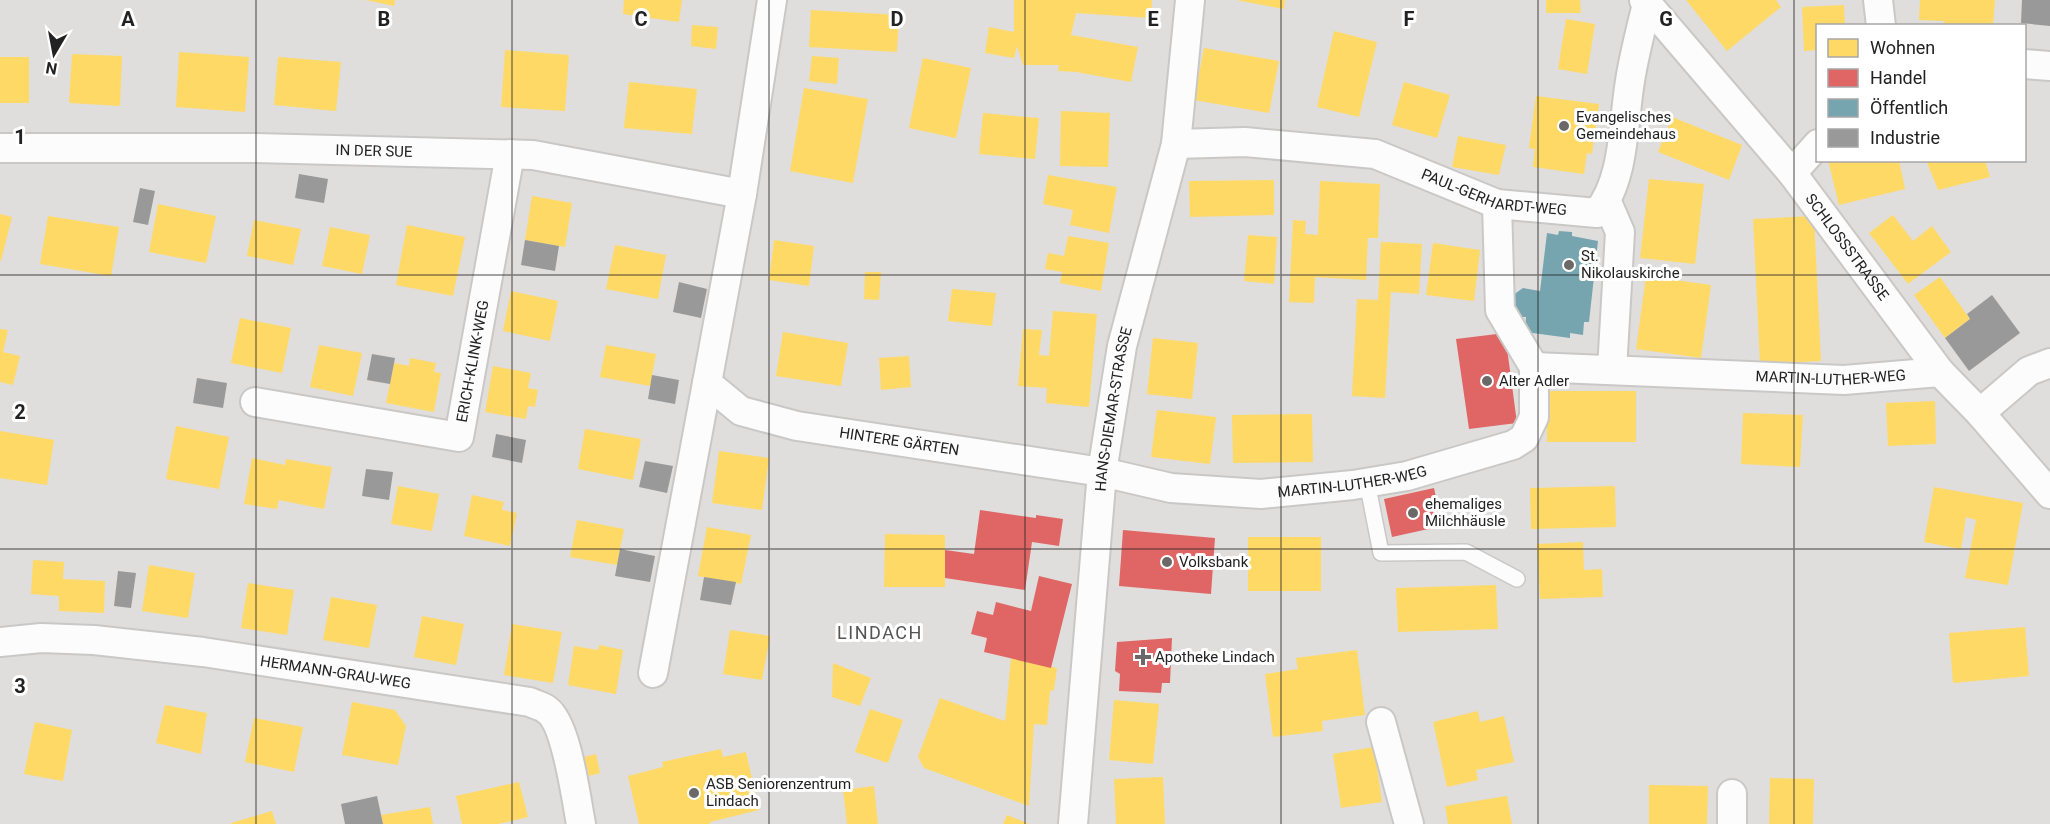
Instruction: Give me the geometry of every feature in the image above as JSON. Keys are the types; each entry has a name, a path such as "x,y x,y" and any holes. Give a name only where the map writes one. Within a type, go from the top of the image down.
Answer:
{"street":[{"path":"653,673 742,194 772,0"},
{"name":"HANS-DIEMAR-STRASSE","path":"1073,824 1102,472 1122,346 1176,144 1190,0"},
{"path":"1878,0 1881,24"},
{"path":"1612,370 1620,232 1607,202 1617,170 1630,78 1646,2"},
{"name":"SCHLOSSSTRASSE","path":"1646,2 1792,172 1940,372 1980,412 2050,494"},
{"path":"2026,64 2050,66"},
{"name":"PAUL-GERHARDT-WEG","path":"1176,144 1245,142 1375,154 1497,204 1597,213 1607,202"},
{"path":"1792,172 1816,146"},
{"name":"IN DER SUE","path":"0,148 255,148 533,155 742,194"},
{"name":"ERICH-KLINK-WEG","path":"255,402 459,437 510,154"},
{"path":"1497,204 1500,310 1534,367"},
{"path":"1980,412 2029,371 2050,363"},
{"name":"MARTIN-LUTHER-WEG","path":"1102,472 1171,488 1261,494 1367,482 1417,473 1513,445 1524,438 1534,417 1534,367 1844,380 1940,372"},
{"name":"HINTERE GÄRTEN","path":"706,383 741,411 797,426 1102,472"},
{"name":"HERMANN-GRAU-WEG","path":"0,642 40,638 94,640 203,651 530,702 547,709 554,717 562,734 581,824"},
{"path":"1381,722 1409,824"},
{"path":"1732,794 1732,824"}],"lane":[{"path":"1367,482 1381,553 1466,552 1517,579"}],"shaded area":[{"path":"0,0 2050,0 2050,824 0,824"}],"building: Wohnen":[{"path":"366,0 395,0 394,6"},
{"path":"624,0 682,0 679,22 623,14"},
{"path":"1014,0 1152,0 1151,18 1076,13 1071,35 1138,47 1131,82 1058,71 1059,65 1023,65 1017,46 1014,58 985,53 989,27 1014,32"},
{"path":"1236,0 1285,0 1284,9"},
{"path":"1546,0 1580,0 1581,13 1546,13"},
{"path":"1686,0 1776,0 1781,7 1727,51"},
{"path":"1920,0 1995,0 1993,24 1944,24 1944,21 1919,20"},
{"path":"1844,5 1845,24 1816,24 1816,50 1804,51 1802,7"},
{"path":"811,10 899,15 897,52 809,47"},
{"path":"1566,19 1595,24 1587,74 1558,69"},
{"path":"692,25 718,27 716,49 691,46"},
{"path":"1334,31 1377,42 1359,117 1317,107"},
{"path":"1204,48 1279,61 1269,113 1194,100"},
{"path":"505,50 569,55 565,111 501,107"},
{"path":"179,52 249,57 245,112 176,107"},
{"path":"72,54 122,56 120,106 69,103"},
{"path":"812,56 839,58 837,84 809,81"},
{"path":"0,57 29,57 29,103 0,103"},
{"path":"278,57 341,62 336,111 274,105"},
{"path":"923,58 971,68 956,138 909,128"},
{"path":"629,82 697,89 692,134 624,128"},
{"path":"1404,82 1450,95 1437,138 1392,125"},
{"path":"804,88 868,99 853,183 790,171"},
{"name":"Evangelisches Gemeindehaus","path":"1536,96 1599,104 1592,154 1587,153 1584,174 1533,167 1535,149 1529,148"},
{"path":"1061,111 1110,113 1108,167 1060,166"},
{"path":"983,113 1039,118 1035,159 979,154"},
{"path":"1672,117 1742,145 1729,180 1658,152"},
{"path":"1458,136 1506,145 1499,175 1452,167"},
{"path":"1828,162 1899,162 1905,189 1839,205"},
{"path":"1927,162 1986,162 1990,177 1938,190"},
{"path":"1048,175 1117,187 1109,233 1070,225 1073,210 1043,204"},
{"path":"1649,179 1704,184 1695,264 1640,258"},
{"path":"1274,180 1274,215 1190,217 1189,181"},
{"path":"1320,181 1380,184 1378,238 1368,238 1366,280 1315,277 1314,303 1289,302 1293,220 1306,221 1305,234 1318,235"},
{"path":"532,196 572,203 565,247 525,240"},
{"path":"158,204 216,216 206,263 149,252"},
{"path":"0,214 12,217 1,261 0,260"},
{"path":"1893,215 1913,241 1932,226 1951,252 1908,284 1869,233"},
{"path":"48,216 119,227 111,276 40,264"},
{"path":"1814,216 1821,361 1760,364 1753,219"},
{"path":"254,220 301,229 293,265 247,256"},
{"path":"407,225 465,237 453,296 396,285"},
{"path":"330,227 370,235 362,274 322,266"},
{"path":"1248,235 1277,237 1274,284 1244,281"},
{"path":"1068,236 1109,243 1101,291 1060,283 1062,272 1045,269 1048,253 1064,256"},
{"path":"774,240 814,246 809,286 769,280"},
{"path":"1381,242 1422,244 1419,294 1391,292 1385,398 1352,396 1357,299 1378,300"},
{"path":"1433,243 1480,250 1474,301 1426,295"},
{"path":"615,245 666,255 658,299 606,289"},
{"path":"865,272 881,272 879,300 864,299"},
{"path":"1646,276 1711,285 1701,358 1636,349"},
{"path":"1940,277 1970,319 1945,338 1914,295"},
{"path":"952,289 996,293 992,326 948,321"},
{"path":"511,291 558,301 550,341 503,331"},
{"path":"1053,311 1097,314 1089,407 1046,403 1047,388 1018,386 1023,329 1042,330 1039,355 1049,356"},
{"path":"240,318 291,328 282,373 231,363"},
{"path":"0,329 8,330 3,352 20,356 13,385 0,382"},
{"path":"783,332 848,343 841,386 776,376"},
{"path":"1153,338 1198,343 1192,399 1147,394"},
{"path":"319,345 362,353 353,396 310,387"},
{"path":"606,345 656,354 650,386 600,377"},
{"path":"909,356 911,387 881,390 879,358"},
{"path":"410,358 436,363 434,372 441,373 434,412 386,403 394,363 409,366"},
{"path":"493,366 531,373 528,388 538,390 535,407 528,406 526,419 485,412"},
{"path":"1547,391 1636,391 1636,442 1547,442"},
{"path":"1935,401 1936,444 1888,446 1886,403"},
{"path":"1157,410 1216,417 1210,464 1151,457"},
{"path":"1743,413 1803,415 1800,467 1741,464"},
{"path":"1312,414 1313,462 1233,463 1232,415"},
{"path":"176,426 229,437 219,489 166,479"},
{"path":"585,429 641,439 633,480 578,469"},
{"path":"0,431 54,440 47,485 0,478"},
{"path":"719,451 769,458 762,510 712,503"},
{"path":"252,458 285,465 286,459 332,467 324,509 279,500 277,509 244,504"},
{"path":"398,486 439,494 432,531 391,524"},
{"path":"1615,486 1616,527 1531,529 1530,488"},
{"path":"1934,487 2023,503 2008,585 1965,578 1976,520 1966,517 1961,549 1924,542"},
{"path":"472,495 504,502 502,510 517,513 510,546 464,536"},
{"path":"577,520 624,529 617,565 570,557"},
{"path":"707,527 751,535 741,584 698,576"},
{"path":"885,534 945,535 945,587 884,587"},
{"path":"1248,537 1321,537 1321,591 1248,591"},
{"path":"1583,542 1584,570 1602,569 1603,597 1540,599 1537,544"},
{"path":"33,560 64,562 63,579 105,581 104,613 59,611 59,596 31,594"},
{"path":"149,565 195,573 188,618 142,611"},
{"path":"248,583 294,590 287,635 241,628"},
{"path":"1496,585 1498,629 1398,632 1396,588"},
{"path":"331,597 377,605 369,648 323,640"},
{"path":"422,616 464,624 456,665 414,657"},
{"path":"512,624 562,632 553,683 504,675"},
{"path":"2025,627 2029,676 1953,683 1949,633"},
{"path":"730,630 770,636 762,680 723,674"},
{"path":"599,645 623,650 616,694 568,685 574,646 598,650"},
{"path":"1357,650 1365,715 1322,721 1323,731 1273,737 1265,674 1298,669 1296,658"},
{"path":"1011,658 1057,668 1054,690 1050,691 1047,725 1034,724 1029,806 924,768 918,757 940,698 1005,721"},
{"path":"833,663 871,678 860,706 832,697"},
{"path":"1114,700 1159,704 1153,764 1109,760"},
{"path":"352,702 395,710 406,726 398,765 342,755"},
{"path":"165,705 207,713 201,754 156,743"},
{"path":"870,709 903,720 888,763 855,752"},
{"path":"1478,711 1480,722 1504,716 1514,762 1476,770 1478,780 1447,787 1433,722"},
{"path":"254,718 303,727 294,772 245,762"},
{"path":"35,722 72,730 63,781 24,774"},
{"path":"1374,747 1382,802 1341,808 1333,754"},
{"name":"ASB Seniorenzentrum Lindach","path":"721,749 723,757 746,752 759,810 710,822 710,824 639,824 628,776 663,767 662,762"},
{"path":"596,754 600,773 589,776 584,757"},
{"path":"1163,777 1165,824 1116,824 1114,779"},
{"path":"1770,778 1814,779 1813,824 1769,824"},
{"path":"519,782 528,817 498,824 462,824 456,796"},
{"path":"1649,785 1708,786 1707,824 1649,824"},
{"path":"874,786 878,824 847,824 843,790"},
{"path":"1507,796 1512,824 1448,824 1445,806"},
{"path":"430,807 433,824 383,824 381,815"},
{"path":"272,811 276,824 231,824 231,823"},
{"path":"1007,815 1029,824 1003,824"}],"building: Handel":[{"name":"Alter Adler","path":"1505,333 1517,423 1469,429 1456,339"},
{"name":"ehemaliges Milchhäusle","path":"1434,488 1442,526 1392,537 1384,499"},
{"path":"980,510 1036,518 1036,515 1063,519 1059,546 1032,542 1025,590 945,578 945,550 974,554"},
{"name":"Volksbank","path":"1123,530 1215,538 1211,594 1119,586"},
{"path":"1039,576 1072,584 1051,668 984,652 987,638 971,634 977,611 993,615 996,602 1031,611"},
{"name":"Apotheke Lindach","path":"1172,638 1170,683 1162,683 1161,693 1119,691 1120,674 1115,671 1117,642"}],"building: Öffentlich":[{"name":"St. Nikolauskirche","path":"1559,231 1572,232 1572,236 1598,241 1589,322 1584,322 1583,335 1570,333 1570,338 1525,332 1526,317 1520,317 1511,307 1513,295 1523,288 1540,291 1547,233 1558,235"}],"building: Industrie":[{"path":"2022,0 2050,0 2050,26 2021,23"},
{"path":"299,174 328,179 324,203 295,198"},
{"path":"140,188 155,191 148,225 133,222"},
{"path":"525,240 559,246 555,271 521,265"},
{"path":"679,282 707,289 701,318 673,312"},
{"path":"1992,295 2020,333 1969,371 1945,338 1970,319 1967,314"},
{"path":"372,354 395,358 390,384 367,380"},
{"path":"652,375 679,380 675,404 648,399"},
{"path":"197,378 227,383 223,408 193,403"},
{"path":"496,434 526,440 522,463 492,457"},
{"path":"645,461 673,466 667,493 639,487"},
{"path":"366,469 393,472 389,500 362,496"},
{"path":"620,549 655,556 650,582 615,576"},
{"path":"118,571 136,573 131,608 114,606"},
{"path":"704,577 736,582 731,605 700,600"},
{"path":"377,796 383,824 345,824 341,804"}],"place":[{"name":"Evangelisches Gemeindehaus","path":"1564,126"},
{"name":"St. Nikolauskirche","path":"1569,265"},
{"name":"Alter Adler","path":"1487,381"},
{"name":"ehemaliges Milchhäusle","path":"1413,513"},
{"name":"Volksbank","path":"1167,562"},
{"name":"Apotheke Lindach","path":"1143,657"},
{"name":"ASB Seniorenzentrum Lindach","path":"694,793"}],"district":[{"name":"LINDACH","path":"880,632"}]}
